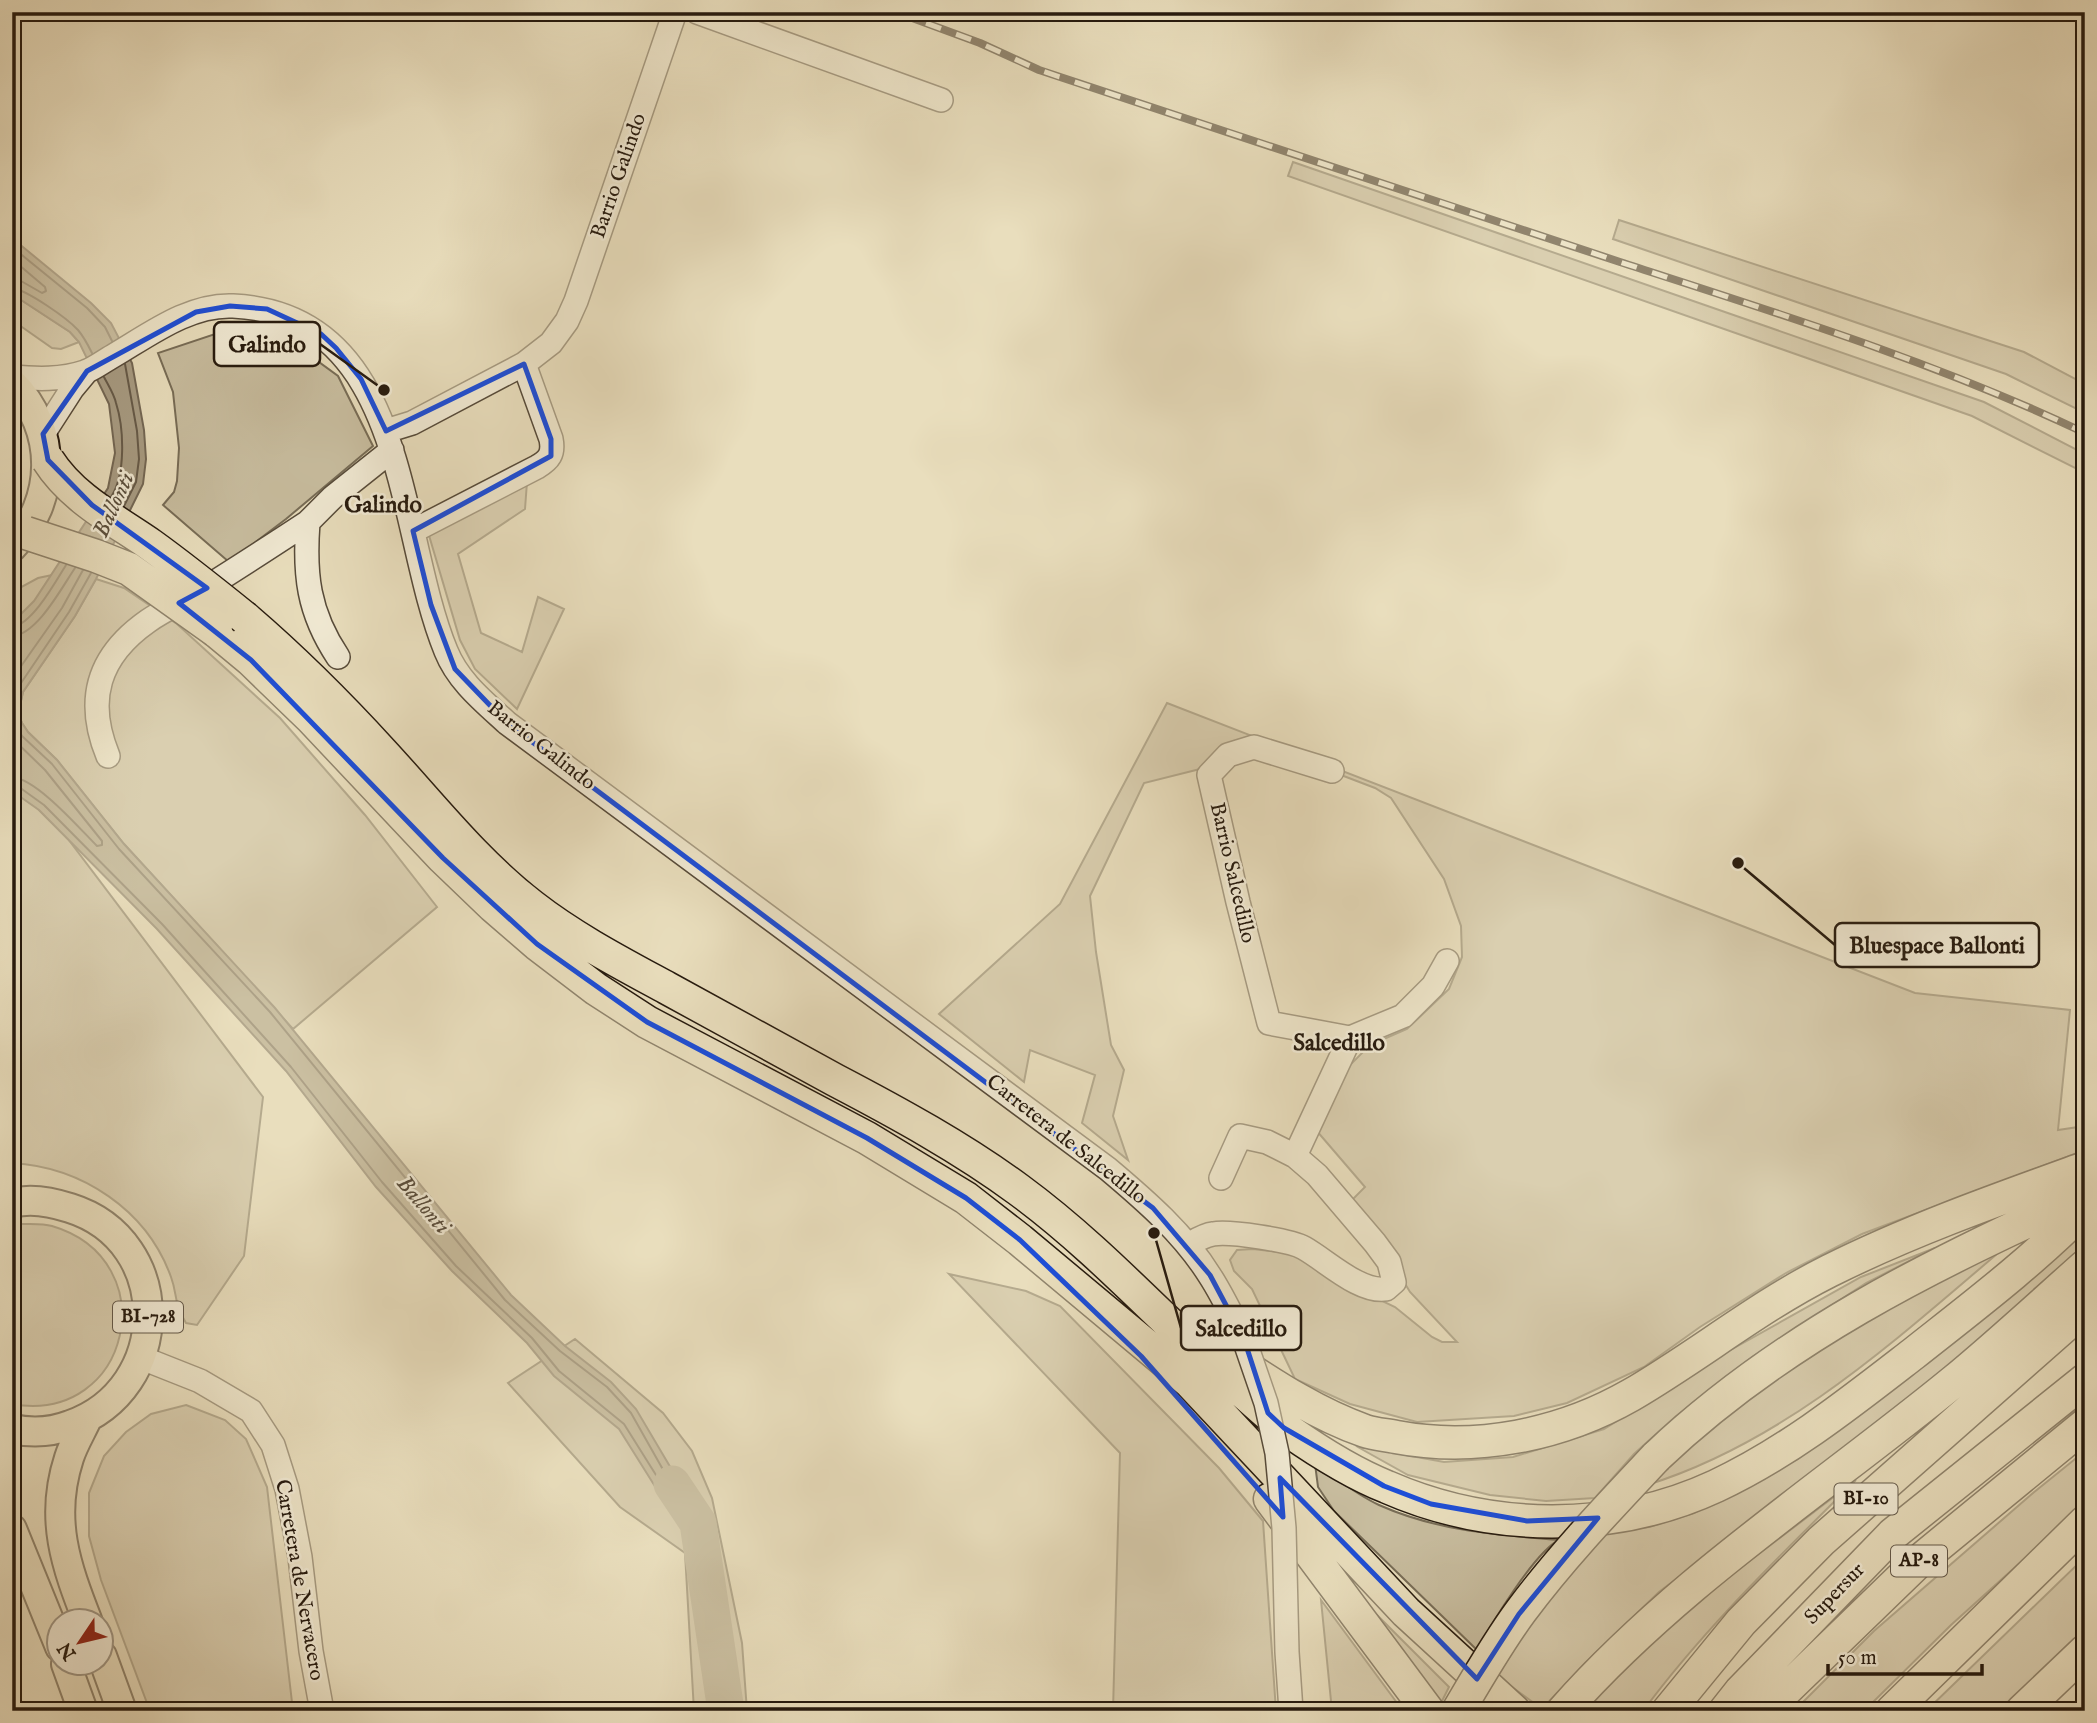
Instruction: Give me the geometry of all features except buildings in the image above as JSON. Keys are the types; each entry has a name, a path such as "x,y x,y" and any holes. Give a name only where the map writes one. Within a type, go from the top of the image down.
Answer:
{"highway":[{"path":"46,447 57,475 92,505 153,547 267,637 303,670 384,754 463,844 533,907 611,957 953,1145 1020,1191 1111,1266 1203,1357 1284,1428 1340,1464 1384,1486 1431,1504 1480,1515 1527,1521 1566,1522 1639,1513 1714,1487 1797,1439 1882,1378 2047,1245 2085,1208"},
{"path":"19,540 96,556 128,569 183,606 251,660 493,906 596,989 682,1041 867,1138 956,1191 1020,1240 1190,1382 1406,1612 1514,1711"},
{"path":"1111,1266 1161,1300 1223,1352 1300,1403 1366,1431 1413,1440 1461,1443 1512,1438 1585,1418 1631,1395 1771,1305 1828,1272 1995,1200 2085,1168"},
{"path":"1458,1711 1519,1614 1544,1581 1578,1540 1688,1426 1790,1349 1906,1281 2010,1228 2085,1195"},
{"path":"1563,1711 1599,1670 1692,1586 1953,1383 2085,1266"},
{"path":"1062,1275 1253,1476 1428,1711"},
{"name":"BI-10","path":"1668,1711 1741,1622 1821,1541 2085,1308"},
{"name":"Supersur","path":"1725,1711 1740,1692 1893,1534 2085,1380"},
{"name":"Supersur","path":"1764,1711 1918,1562 2085,1425"},
{"path":"1892,1711 2085,1522"},
{"path":"2022,1711 2085,1651"}],"main road":[{"path":"12,383 35,413 46,447 43,499 19,540"},
{"name":"BI-728","path":"12,1429 23,1432 56,1430 87,1419 110,1403 129,1383 142,1358 149,1325 146,1291 134,1259 113,1232 84,1212 52,1202 14,1201"},
{"name":"BI-728","path":"83,1608 67,1568 60,1534 60,1505 69,1459 87,1419"},
{"path":"12,1529 46,1613"},
{"path":"71,1678 83,1711"},
{"path":"110,1678 122,1711"}],"street":[{"name":"Barrio Galindo","path":"108,756 99,735 95,714 98,690 107,665 127,638 149,620 252,559 308,522 389,440 412,423 524,364 551,343 567,321 576,301 675,12"},
{"path":"697,12 941,100"},
{"name":"Barrio Galindo","path":"87,371 172,321 196,312 230,306 268,309 321,334 336,348 360,379 389,440 431,605 446,651 471,690 507,723 748,903"},
{"path":"413,531 537,467 551,456 551,439 524,364"},
{"path":"12,377 44,380 87,371"},
{"path":"46,447 72,389 87,371"},
{"path":"308,522 305,558 308,588 316,617 338,657"},
{"name":"Barrio Salcedillo","path":"1332,771 1254,747 1228,755 1209,775 1269,1023 1350,1038"},
{"name":"Carretera de Salcedillo","path":"748,903 1108,1169 1153,1208 1188,1245 1210,1275 1244,1339 1258,1376 1277,1453 1284,1528 1291,1711"},
{"path":"1295,1156 1350,1038 1404,1016 1433,986 1447,961"},
{"path":"1188,1245 1213,1234 1238,1234 1301,1246 1363,1285 1380,1290 1394,1282 1392,1270 1375,1243 1317,1175 1295,1156 1267,1142 1240,1136 1221,1178"},
{"name":"Carretera de Nervacero","path":"142,1358 200,1381 251,1411 273,1445 287,1489 300,1557 311,1651 322,1711"}],"highlighted area":[{"path":"230,306 267,309 321,334 336,348 361,379 386,431 524,364 551,439 551,456 413,531 431,605 455,669 507,723 1153,1208 1210,1275 1244,1339 1268,1413 1284,1428 1384,1486 1431,1504 1527,1521 1598,1518 1519,1614 1477,1679 1280,1478 1283,1517 1141,1356 1020,1240 966,1198 867,1138 647,1022 537,944 443,858 251,660 179,603 207,588 92,505 48,460 43,434 87,371 196,312"}],"shaded area":[{"path":"1293,162 1984,402 2085,454 2085,473 1972,416 1288,176"},
{"path":"1619,220 2024,352 2085,384 2085,413 2006,374 1613,239"},
{"path":"12,294 70,332 79,342 61,349 52,348 12,320"},
{"path":"242,325 290,341 338,376 373,446 286,519 229,562 163,505 174,492 179,448 173,392 158,353"},
{"path":"527,482 525,509 458,554 481,633 522,652 538,597 564,609 517,709 475,669 460,640 428,532"},
{"path":"62,573 12,673 12,592 38,578"},
{"path":"96,579 124,588 177,624 280,718 365,815 437,907 293,1029 124,844 57,760 28,732 18,714 23,692 75,616"},
{"path":"1167,703 1915,993 2070,1010 2058,1130 2085,1126 2085,1150 1862,1234 1786,1273 1700,1327 1644,1367 1567,1403 1514,1416 1417,1422 1350,1404 1295,1379 1252,1289 1234,1271 1230,1260 1237,1250 1295,1254 1395,1307 1432,1337 1442,1342 1457,1342 1410,1292 1389,1257 1347,1205 1365,1187 1316,1130 1344,1071 1370,1045 1407,1029 1449,989 1462,957 1461,926 1444,879 1391,798 1375,788 1252,741 1204,768 1144,783 1090,896 1111,1045 1124,1070 1113,1116 1128,1160 1082,1123 1095,1075 1030,1050 1024,1082 939,1014 1060,904"},
{"path":"12,783 68,839 263,1097 244,1256 197,1325 186,1323 160,1253 146,1231 129,1213 109,1196 87,1183 38,1166 12,1163"},
{"path":"2085,1223 2085,1245 1962,1354 1820,1470 1659,1592 1585,1663 1542,1709 1493,1673 1601,1532 1649,1527 1694,1513 1798,1459"},
{"path":"12,1226 52,1226 88,1244 111,1271 121,1303 120,1336 107,1366 85,1390 53,1404 12,1404"},
{"path":"2023,1232 1892,1343 1800,1410 1751,1440 1701,1465 1647,1485 1692,1442 1780,1370"},
{"path":"1935,1248 1866,1283 1752,1357 1675,1417 1634,1454 1595,1498 1546,1501 1490,1495 1408,1475 1356,1446 1444,1462 1513,1457 1604,1429 1727,1352 1861,1277"},
{"path":"949,1274 1026,1291 1060,1306 1219,1468 1263,1521 1276,1711 1113,1711 1120,1453"},
{"path":"575,1339 663,1413 692,1451 712,1498 742,1643 747,1711 694,1711 685,1553 620,1507 508,1383"},
{"path":"186,1405 225,1420 246,1439 267,1487 293,1711 150,1711 116,1620 116,1608 111,1608 101,1580 89,1536 89,1493 104,1456 126,1432 151,1414"},
{"path":"2085,1451 2085,1499 2064,1523 1951,1625 1864,1711 1794,1711 1874,1631"},
{"path":"1315,1464 1371,1501 1423,1521 1490,1534 1559,1540 1549,1547 1526,1573 1477,1650 1334,1511 1318,1487"},
{"path":"1856,1480 1692,1649 1643,1711 1581,1711 1676,1617"},
{"path":"2085,1557 2085,1636 2001,1711 1926,1711"},
{"path":"1321,1600 1403,1711 1332,1711"},
{"path":"1364,1602 1449,1687 1438,1709"}],"water":[{"path":"12,238 91,303 111,323 132,363 144,430 146,459 143,484 96,579 75,616 23,692 18,714 22,723 57,760 124,844 275,1008 511,1295 565,1346 611,1382 636,1409 685,1492 698,1523 700,1536 656,1488 619,1429 554,1376 527,1343 452,1271 376,1187 286,1071 157,929 39,810 12,791 12,623 34,601 108,488 115,453 109,404 79,342 70,332 12,294"}],"waterway":[{"name":"Ballonti","path":"672,1484 698,1523 726,1711"}],"railway":[{"path":"896,12 980,43 1039,70 1856,340 2029,407 2085,433"}],"place":[{"name":"Galindo","path":"384,390"},
{"name":"Bluespace Ballonti","path":"1738,863"},
{"name":"Salcedillo","path":"1154,1233"}],"district":[{"name":"Galindo","path":"383,505"},
{"name":"Salcedillo","path":"1339,1043"}]}
